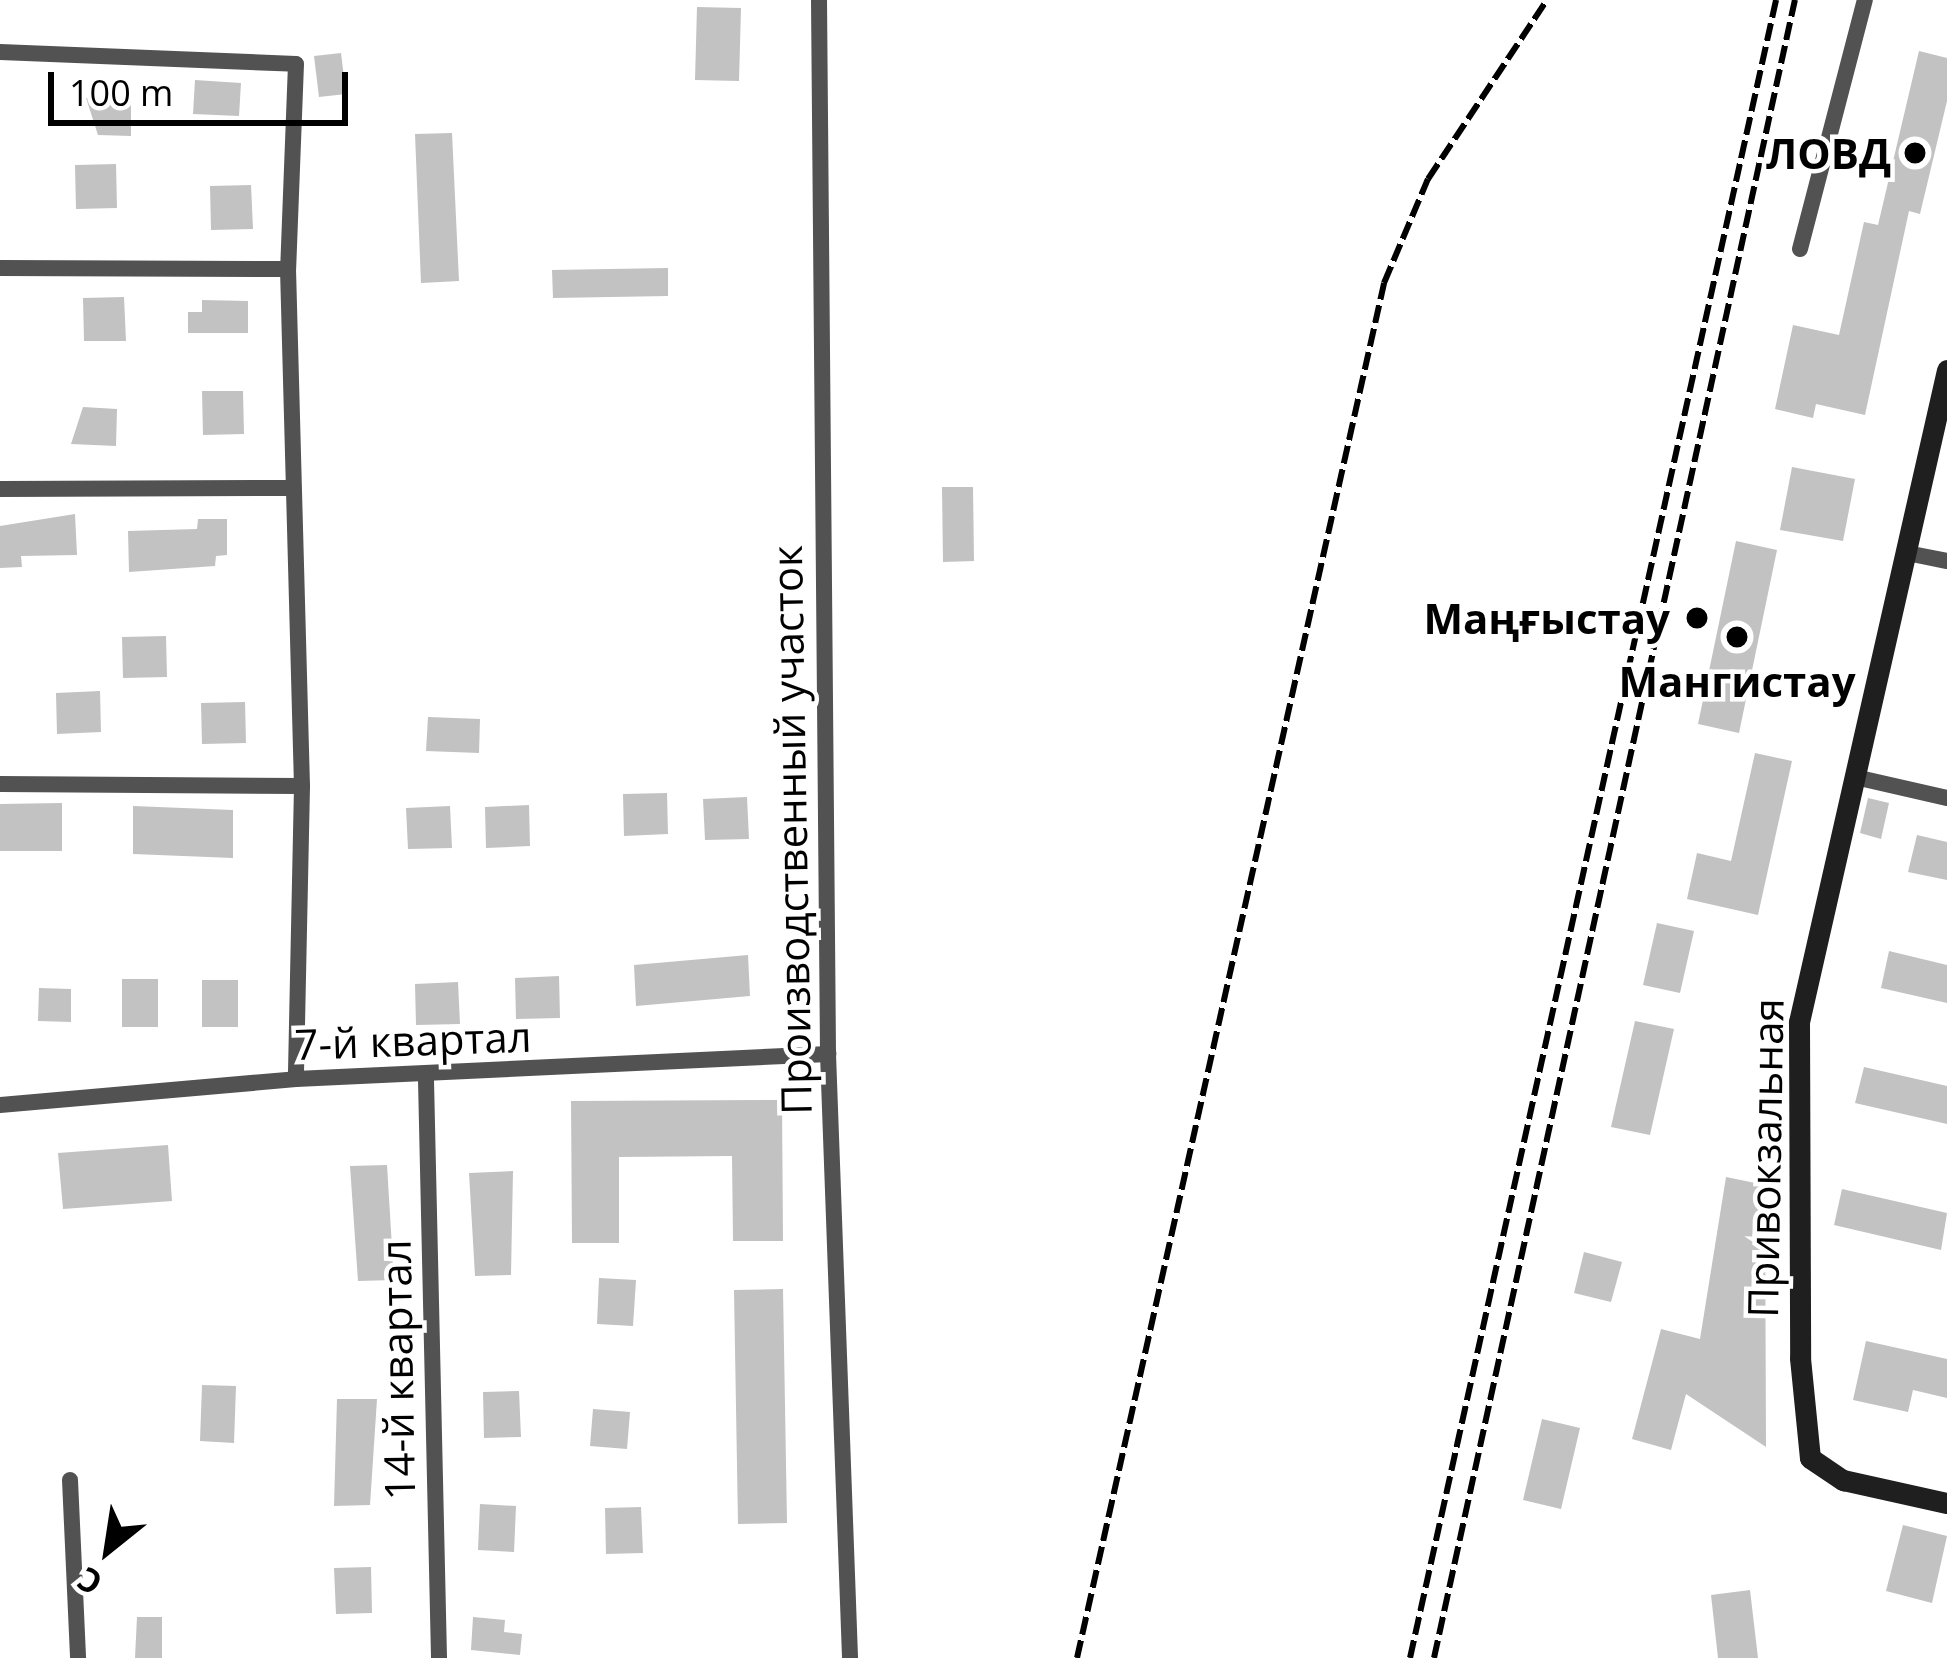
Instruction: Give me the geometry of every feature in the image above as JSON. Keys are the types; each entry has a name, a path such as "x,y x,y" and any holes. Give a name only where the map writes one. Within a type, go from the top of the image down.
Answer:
{"street":[{"name":"Производственный участок","path":"819,0 828,1054 850,1658"},
{"path":"1800,249 1864,0"},
{"path":"0,52 296,64 288,269 302,786 296,1079"},
{"path":"0,268 288,269"},
{"name":"Привокзальная","path":"1947,370 1799,1022 1800,1358 1810,1458 1843,1480 1947,1503"},
{"path":"0,489 293,488"},
{"path":"1907,553 1947,561"},
{"path":"1856,777 1947,797"},
{"path":"0,784 302,786"},
{"name":"7-й квартал","path":"0,1106 296,1079 426,1080 828,1054"},
{"name":"14-й квартал","path":"426,1080 439,1658"},
{"path":"70,1480 78,1658"}],"building":[{"path":"697,7 741,8 739,81 695,80"},
{"path":"1919,51 1947,58 1947,101 1920,214 1909,211 1865,415 1816,404 1813,418 1775,409 1793,325 1839,335 1864,222 1878,225"},
{"path":"341,53 346,94 319,97 314,56"},
{"path":"195,80 241,83 239,116 193,114"},
{"path":"86,98 131,100 131,136 98,135"},
{"path":"452,133 459,281 421,283 415,134"},
{"path":"116,164 117,208 76,209 75,165"},
{"path":"251,185 253,229 211,230 210,186"},
{"path":"668,268 668,296 553,298 552,270"},
{"path":"124,297 126,341 84,341 83,298"},
{"path":"202,300 248,301 248,333 188,333 188,312 202,312"},
{"path":"202,391 243,391 244,434 203,435"},
{"path":"83,407 117,409 116,446 71,444"},
{"path":"1792,467 1855,479 1843,541 1780,530"},
{"path":"942,487 973,487 974,561 943,562"},
{"path":"75,514 77,555 21,556 22,567 0,568 0,526"},
{"path":"198,519 227,519 227,555 216,556 215,566 129,572 128,531 197,529"},
{"name":"Мангистау","path":"1736,541 1777,550 1739,733 1698,724"},
{"path":"166,636 167,677 123,678 122,637"},
{"path":"100,691 101,732 57,734 56,693"},
{"path":"245,702 246,743 202,744 201,703"},
{"path":"428,717 480,719 479,753 426,751"},
{"path":"1755,753 1792,761 1758,915 1687,899 1697,853 1731,861"},
{"path":"667,793 668,834 624,836 623,794"},
{"path":"747,797 749,839 705,840 703,799"},
{"path":"1868,798 1889,803 1881,839 1860,833"},
{"path":"62,803 62,851 0,851 0,804"},
{"path":"529,805 530,846 486,848 485,807"},
{"path":"133,806 233,810 233,858 133,854"},
{"path":"450,806 452,848 408,849 406,808"},
{"path":"1917,835 1947,842 1947,880 1908,872"},
{"path":"1657,923 1694,931 1680,993 1643,985"},
{"path":"1889,951 1947,965 1947,1003 1881,988"},
{"path":"748,955 750,996 636,1006 634,965"},
{"path":"559,976 560,1018 516,1019 515,978"},
{"path":"122,979 158,979 158,1027 122,1027"},
{"path":"202,980 238,980 238,1027 202,1027"},
{"path":"458,982 460,1024 416,1025 415,984"},
{"path":"39,988 71,989 71,1022 38,1021"},
{"path":"1635,1021 1674,1029 1650,1135 1611,1127"},
{"path":"1864,1067 1947,1086 1947,1124 1855,1103"},
{"path":"782,1100 783,1241 733,1241 732,1156 619,1157 619,1243 572,1243 571,1101"},
{"path":"168,1145 172,1201 63,1209 58,1153"},
{"path":"387,1165 394,1280 358,1281 350,1166"},
{"path":"513,1171 511,1275 475,1276 469,1173"},
{"path":"1726,1177 1765,1185 1766,1447 1686,1394 1671,1450 1632,1439 1661,1329 1700,1339"},
{"path":"1842,1189 1947,1213 1941,1250 1834,1225"},
{"path":"1584,1252 1622,1262 1611,1302 1574,1293"},
{"path":"599,1278 636,1280 633,1326 597,1324"},
{"path":"783,1289 787,1523 738,1524 734,1290"},
{"path":"1866,1341 1947,1359 1947,1398 1913,1390 1908,1412 1853,1400"},
{"path":"202,1385 236,1386 234,1443 200,1441"},
{"path":"519,1391 521,1437 484,1438 483,1392"},
{"path":"337,1399 377,1399 370,1505 334,1506"},
{"path":"593,1409 630,1412 627,1449 590,1446"},
{"path":"1542,1419 1580,1428 1561,1509 1523,1500"},
{"path":"480,1504 516,1506 514,1552 478,1550"},
{"path":"641,1507 643,1553 606,1554 605,1508"},
{"path":"1903,1525 1947,1536 1932,1603 1886,1591"},
{"path":"371,1567 372,1613 336,1614 334,1568"},
{"path":"1750,1590 1758,1658 1718,1658 1711,1595"},
{"path":"137,1617 162,1617 162,1658 135,1658"},
{"path":"473,1617 505,1620 504,1632 522,1634 520,1655 471,1650"}],"railway":[{"path":"1077,1658 1384,283 1428,179 1547,0"},
{"path":"1410,1658 1776,0"},
{"path":"1434,1658 1795,0"}],"place":[{"name":"ЛОВД","path":"1915,153"},
{"name":"Маңғыстау","path":"1697,618"},
{"name":"Мангистау","path":"1737,637"}]}
